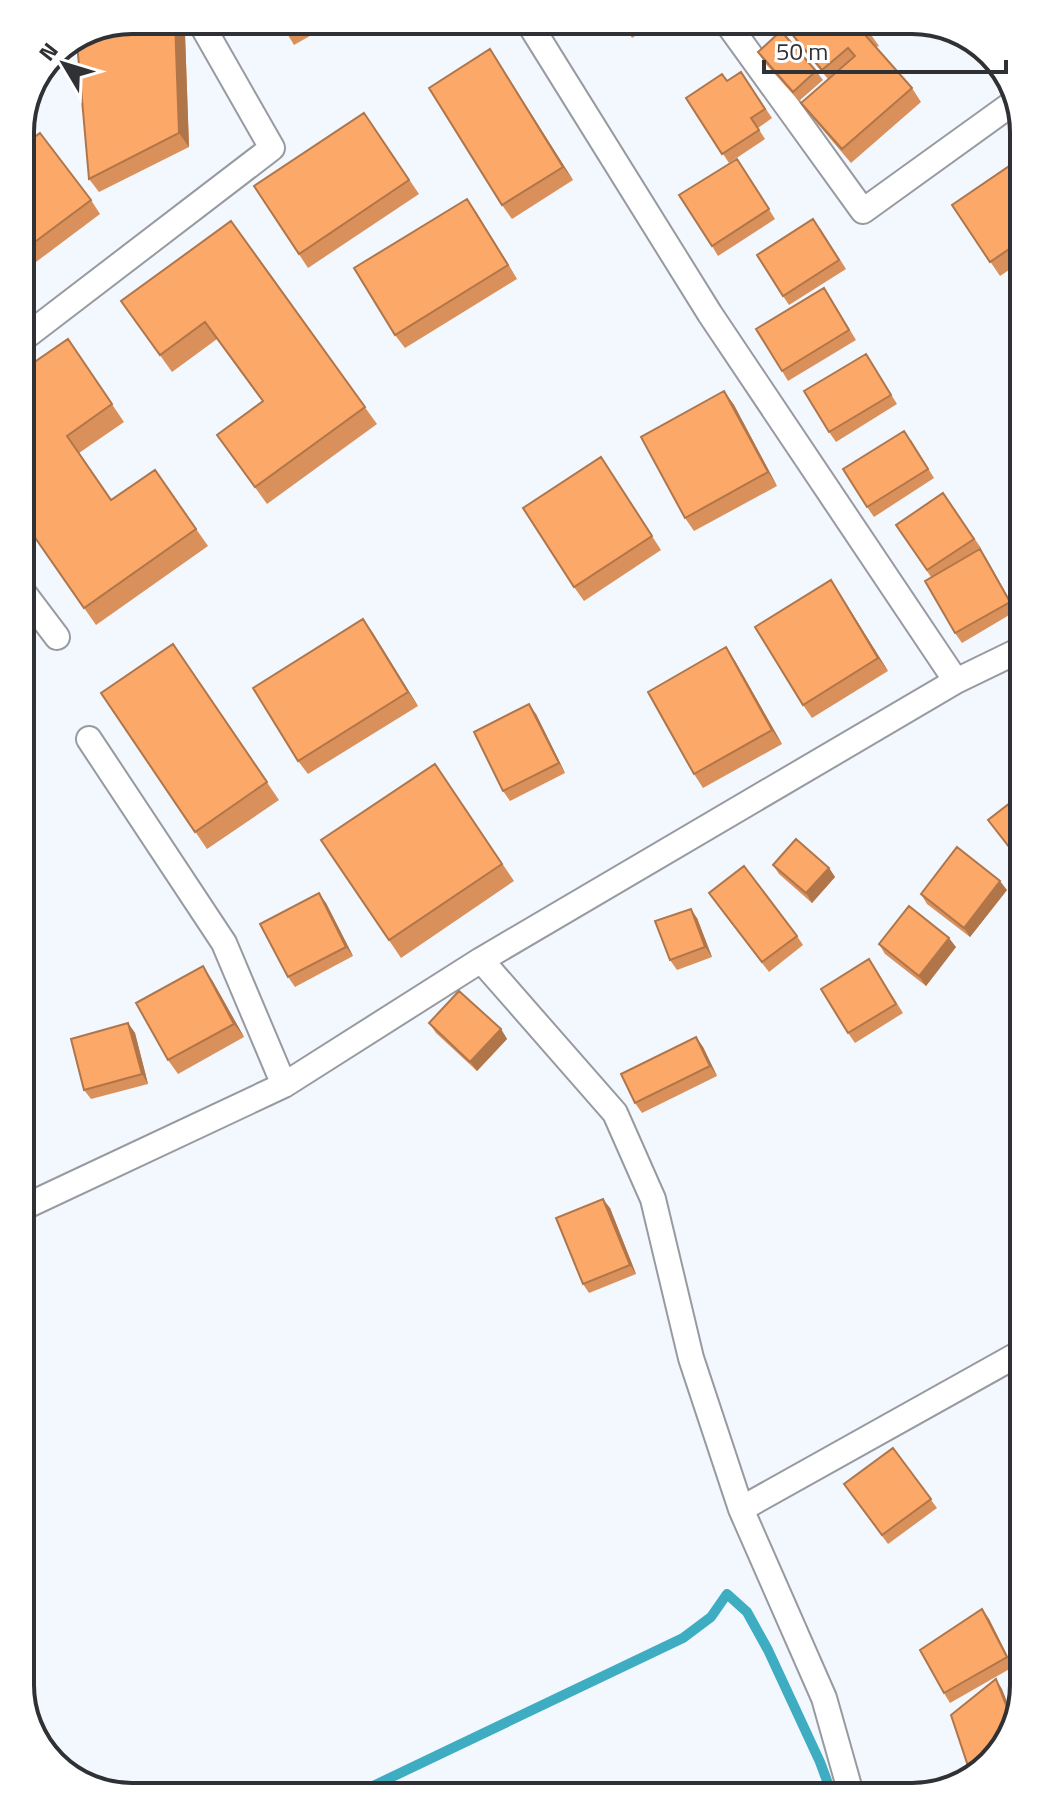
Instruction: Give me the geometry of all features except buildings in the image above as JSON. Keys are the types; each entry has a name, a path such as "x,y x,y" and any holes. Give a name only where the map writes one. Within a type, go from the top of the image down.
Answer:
{"street":[{"path":"34,330 272,148 207,34"},
{"path":"536,34 710,314 956,681"},
{"path":"735,34 863,211 1007,107"},
{"path":"34,607 57,637"},
{"path":"34,1202 284,1085 481,960 956,681 1010,655"},
{"path":"89,739 224,943 284,1085"},
{"path":"481,960 615,1113 653,1199 691,1358 741,1509 824,1698 848,1783"},
{"path":"741,1509 1010,1359"}],"waterway":[{"path":"379,1783 683,1638 711,1617 727,1594 747,1612 768,1650 828,1783"}]}
